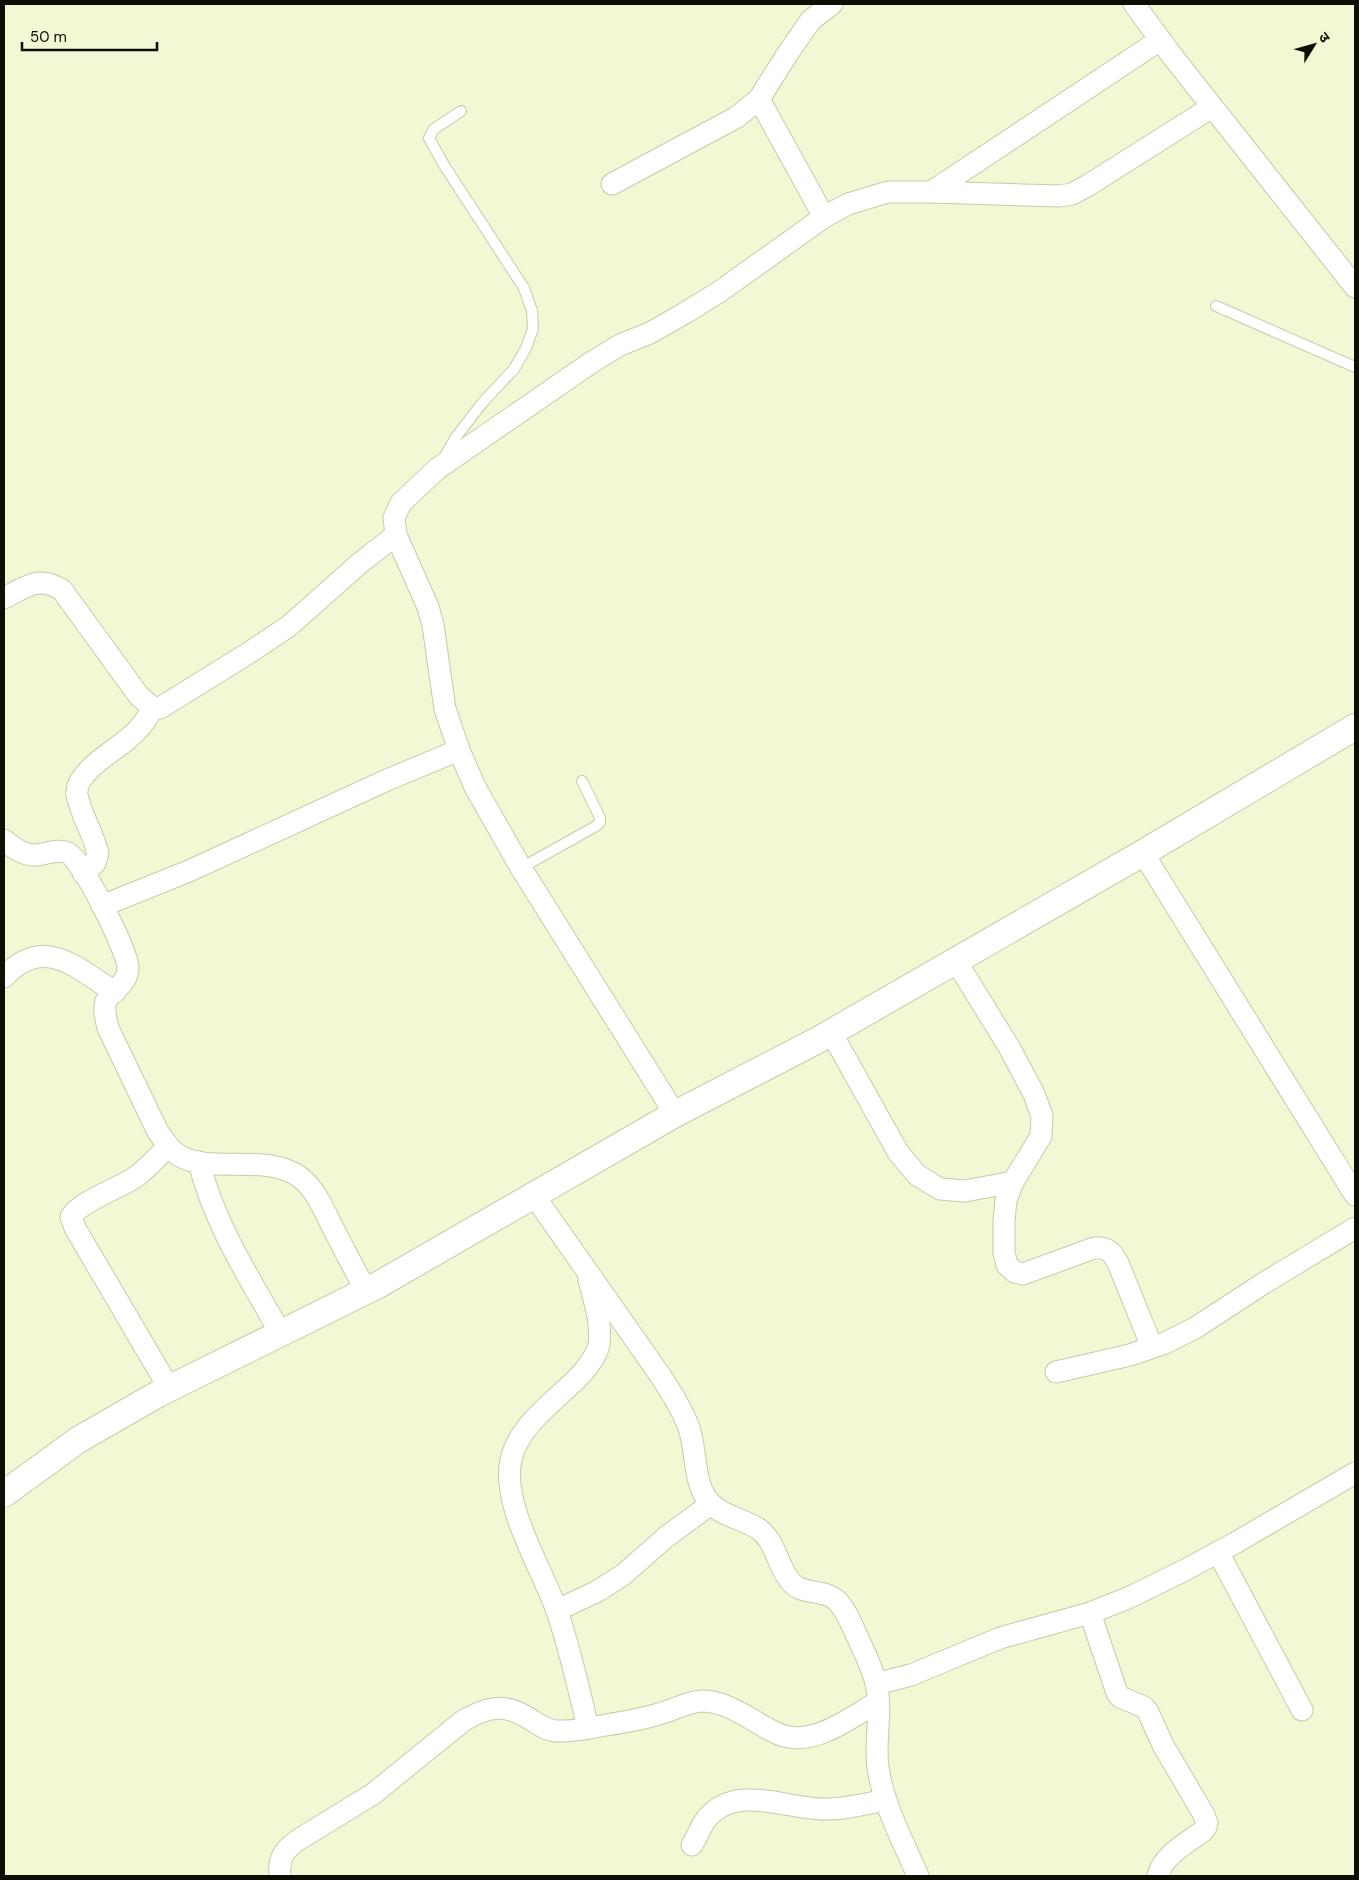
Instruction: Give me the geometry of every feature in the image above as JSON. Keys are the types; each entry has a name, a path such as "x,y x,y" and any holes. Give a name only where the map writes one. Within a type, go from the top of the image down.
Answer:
{"street":[{"path":"612,184 737,117 759,99 811,20 832,4"},
{"path":"1134,4 1212,107 1355,287"},
{"path":"931,192 1160,40"},
{"path":"759,99 824,217"},
{"path":"675,1114 521,868 475,787 459,750 445,709 433,626 420,588 396,535 394,518 401,503 437,469 592,362 620,345 650,333 719,292 824,217 848,204 888,192 1030,196 1072,194 1212,107"},
{"path":"84,873 95,863 98,853 80,809 77,793 78,782 90,768 130,737 146,721 153,708 168,704 289,626 360,563 396,535"},
{"path":"4,598 41,582 52,583 62,590 139,696 153,708"},
{"path":"4,1494 78,1440 169,1388 366,1291 675,1114 831,1032 1143,853 1355,727"},
{"path":"102,906 189,871 387,780 459,750"},
{"path":"4,840 16,850 33,855 57,852 68,853 78,862 102,906 127,957 128,970 124,982 106,1001 105,1014 108,1028 158,1132 168,1146 179,1156 199,1162 276,1167 291,1171 303,1180 318,1199 366,1291"},
{"path":"1143,853 1355,1195"},
{"path":"4,977 22,962 37,955 52,956 67,962 115,992"},
{"path":"956,961 1009,1047 1034,1094 1042,1116 1041,1136 1013,1182 1006,1200 1004,1253 1007,1265 1015,1272 1023,1274 1094,1248 1104,1247 1112,1252 1118,1263 1152,1347"},
{"path":"831,1032 898,1152 917,1175 940,1189 964,1191 1013,1182"},
{"path":"168,1146 136,1176 114,1190 83,1204 76,1209 71,1217 75,1228 169,1388"},
{"path":"199,1162 203,1179 234,1250 280,1334"},
{"path":"533,1194 660,1375 678,1404 689,1429 696,1458 699,1483 711,1504 761,1531 776,1551 785,1574 792,1584 801,1589 824,1594 835,1599 845,1611 858,1638 877,1693 878,1766 886,1800 918,1876"},
{"path":"1056,1372 1130,1355 1165,1343 1195,1328 1264,1283 1355,1228"},
{"path":"587,1270 599,1325 600,1345 590,1363 571,1386 535,1419 519,1438 511,1460 509,1483 518,1518 557,1610 572,1659 588,1728"},
{"path":"4,1480 44,1464"},
{"path":"280,1876 278,1867 281,1855 287,1848 373,1794 463,1721 478,1712 494,1708 512,1710 555,1732 640,1719 663,1713 684,1704 717,1702 734,1709 782,1736 801,1738 820,1735 877,1693 910,1675 1000,1638 1090,1613 1128,1598 1218,1552 1355,1473"},
{"path":"557,1610 596,1592 624,1575 666,1537 711,1504"},
{"path":"1218,1552 1302,1710"},
{"path":"1090,1613 1117,1693 1120,1697 1137,1702 1148,1712 1163,1745 1207,1822 1203,1831 1172,1854 1159,1870 1158,1876"},
{"path":"692,1846 707,1819 724,1805 745,1799 822,1809 853,1807 886,1800"}],"lane":[{"path":"437,469 456,437 483,402 514,369 526,348 533,329 532,311 524,288 444,165 429,138 434,129 461,111"},
{"path":"1216,306 1355,367"},
{"path":"521,868 600,822 600,818 582,781"}]}
